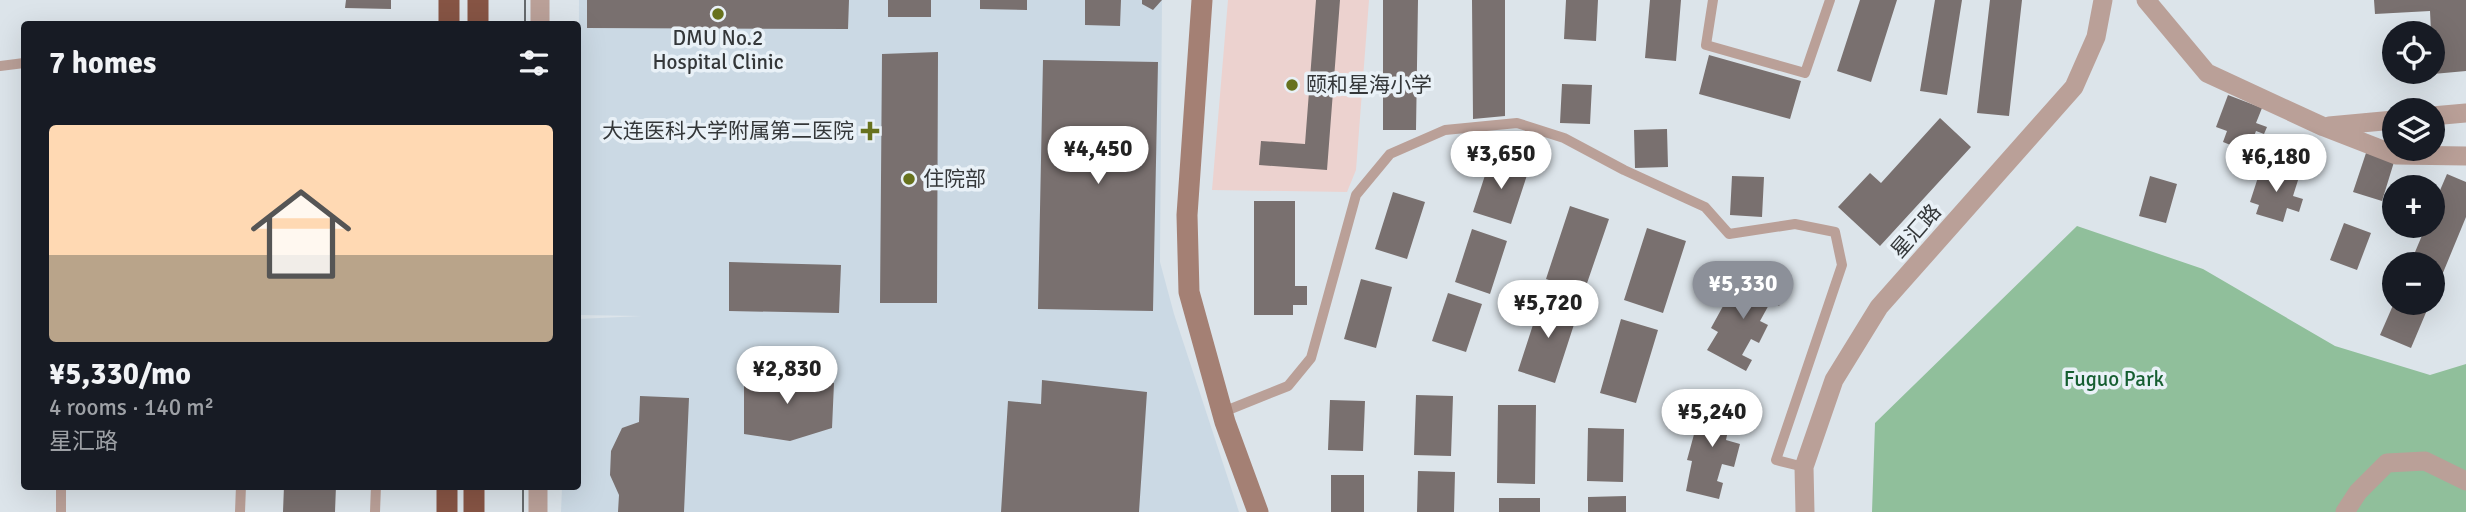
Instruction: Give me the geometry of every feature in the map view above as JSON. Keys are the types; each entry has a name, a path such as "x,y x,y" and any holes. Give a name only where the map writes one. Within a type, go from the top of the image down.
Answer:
{"highway":[{"path":"449,0 449,21"},
{"path":"478,0 478,21"},
{"path":"447,490 447,512"},
{"path":"474,490 474,512"}],"street":[{"path":"540,0 540,21"},
{"path":"1202,0 1187,215 1189,292 1223,412 1258,512"},
{"name":"星汇路","path":"1805,512 1804,467 1834,380 1879,307 2074,86 2096,37 2103,0"},
{"path":"2146,0 2207,73 2325,127 2396,155 2466,156"},
{"path":"2445,115 2466,113"},
{"path":"2325,127 2382,121"},
{"path":"2345,512 2358,492 2387,463 2425,461 2466,481"},
{"path":"538,490 538,512"}],"lane":[{"path":"1713,0 1706,45 1805,73 1830,0"},
{"path":"0,66 21,63"},
{"path":"1223,412 1288,386 1311,358 1356,195 1390,153 1445,130 1517,124 1564,138 1624,170 1705,207 1729,234 1795,224 1835,232 1842,265 1776,460 1804,467"},
{"path":"61,490 61,512"},
{"path":"240,512 241,490"},
{"path":"375,512 376,490"}],"shaded area":[{"path":"579,0 1162,0 1160,262 1174,314 1239,512 561,512 562,490 581,490 581,319 642,316 581,315"},
{"name":"颐和星海小学","path":"1228,0 1369,0 1356,170 1347,192 1212,190"}],"green space":[{"name":"Fuguo Park","path":"2077,226 2203,269 2335,346 2430,375 2466,364 2466,512 1872,512 1875,423"}],"building":[{"path":"346,0 391,0 391,9 345,8"},
{"name":"DMU No.2 Hospital Clinic","path":"587,0 849,0 848,29 587,28"},
{"path":"888,0 931,0 931,17 888,17"},
{"path":"980,0 1027,0 1027,10 980,9"},
{"path":"1085,0 1121,0 1120,26 1085,25"},
{"path":"1142,0 1162,0 1153,10 1142,4"},
{"path":"1316,0 1340,0 1327,170 1259,165 1261,141 1305,144"},
{"path":"1383,0 1418,0 1416,130 1383,130"},
{"path":"1472,0 1505,0 1505,116 1473,119"},
{"path":"1566,0 1598,0 1596,41 1564,39"},
{"path":"1650,0 1681,0 1676,61 1645,58"},
{"path":"1860,0 1897,0 1871,82 1837,71"},
{"path":"1935,0 1962,0 1947,95 1920,91"},
{"path":"1990,0 2022,0 2009,116 1977,113"},
{"path":"2374,0 2466,0 2466,71 2445,73 2445,21 2430,21 2430,11 2375,14"},
{"name":"住院部","path":"938,52 937,303 880,303 882,54"},
{"path":"1709,55 1801,81 1790,119 1699,94"},
{"path":"1043,60 1158,62 1153,311 1038,309"},
{"path":"1562,84 1592,85 1590,124 1560,123"},
{"path":"2228,95 2262,108 2256,123 2267,127 2264,134 2256,131 2248,152 2223,142 2227,131 2216,127"},
{"path":"1940,118 1971,147 1880,246 1838,207 1870,173 1881,183"},
{"path":"1667,129 1668,167 1635,168 1634,130"},
{"path":"2366,153 2382,158 2382,161 2394,162 2390,175 2382,175 2382,201 2353,192"},
{"path":"1491,157 1529,169 1511,224 1473,212"},
{"path":"2262,165 2299,177 2293,196 2303,199 2299,212 2287,208 2283,222 2256,214 2259,205 2250,202"},
{"path":"2447,174 2466,182 2466,217 2445,268 2445,252 2415,252 2421,238 2445,238"},
{"path":"1732,176 1764,177 1762,217 1730,215"},
{"path":"2150,176 2177,184 2166,223 2139,216"},
{"path":"1393,192 1425,202 1407,259 1375,249"},
{"path":"1254,201 1295,201 1295,286 1307,286 1307,305 1293,305 1293,315 1254,315"},
{"path":"1570,206 1609,219 1584,292 1546,279"},
{"path":"2344,223 2371,233 2357,270 2330,260"},
{"path":"1647,228 1686,241 1663,313 1624,300"},
{"path":"1472,229 1507,241 1490,294 1455,282"},
{"path":"729,262 841,265 839,313 729,311"},
{"path":"1750,275 1785,295 1779,306 1771,301 1760,321 1768,325 1759,343 1751,339 1742,355 1752,360 1746,371 1707,350 1718,332 1711,328 1733,288 1740,293"},
{"path":"1361,279 1392,287 1376,348 1344,339"},
{"path":"1448,293 1482,304 1466,352 1432,341"},
{"path":"1542,297 1579,309 1555,383 1518,371"},
{"path":"2389,315 2425,315 2411,348 2380,335"},
{"path":"1621,319 1658,330 1636,403 1600,393"},
{"path":"789,371 834,383 832,428 790,441 744,434 744,380"},
{"path":"1042,380 1147,392 1139,512 1001,512 1008,401 1041,404"},
{"path":"1416,395 1453,396 1451,456 1414,455"},
{"path":"640,396 689,398 684,512 618,512 619,495 610,475 611,451 622,428 639,422"},
{"path":"1708,398 1743,406 1739,418 1731,416 1726,440 1740,444 1734,467 1722,464 1717,481 1723,483 1719,499 1686,491 1692,461 1687,460 1696,427 1701,429"},
{"path":"1330,400 1365,401 1363,451 1328,450"},
{"path":"1498,405 1536,405 1535,484 1497,483"},
{"path":"1588,428 1624,429 1623,482 1587,481"},
{"path":"1418,471 1455,472 1454,512 1417,512"},
{"path":"1331,475 1364,475 1364,512 1331,512"},
{"path":"284,490 336,490 335,512 283,512"},
{"path":"1626,496 1626,512 1588,512 1588,497"},
{"path":"1499,498 1540,498 1540,512 1499,512"}],"tram line":[{"path":"525,0 525,21"},
{"path":"523,490 523,512"}],"place":[{"name":"DMU No.2 Hospital Clinic","path":"718,14"},
{"name":"颐和星海小学","path":"1292,85"},
{"name":"大连医科大学附属第二医院","path":"870,131"},
{"name":"住院部","path":"909,179"}]}
